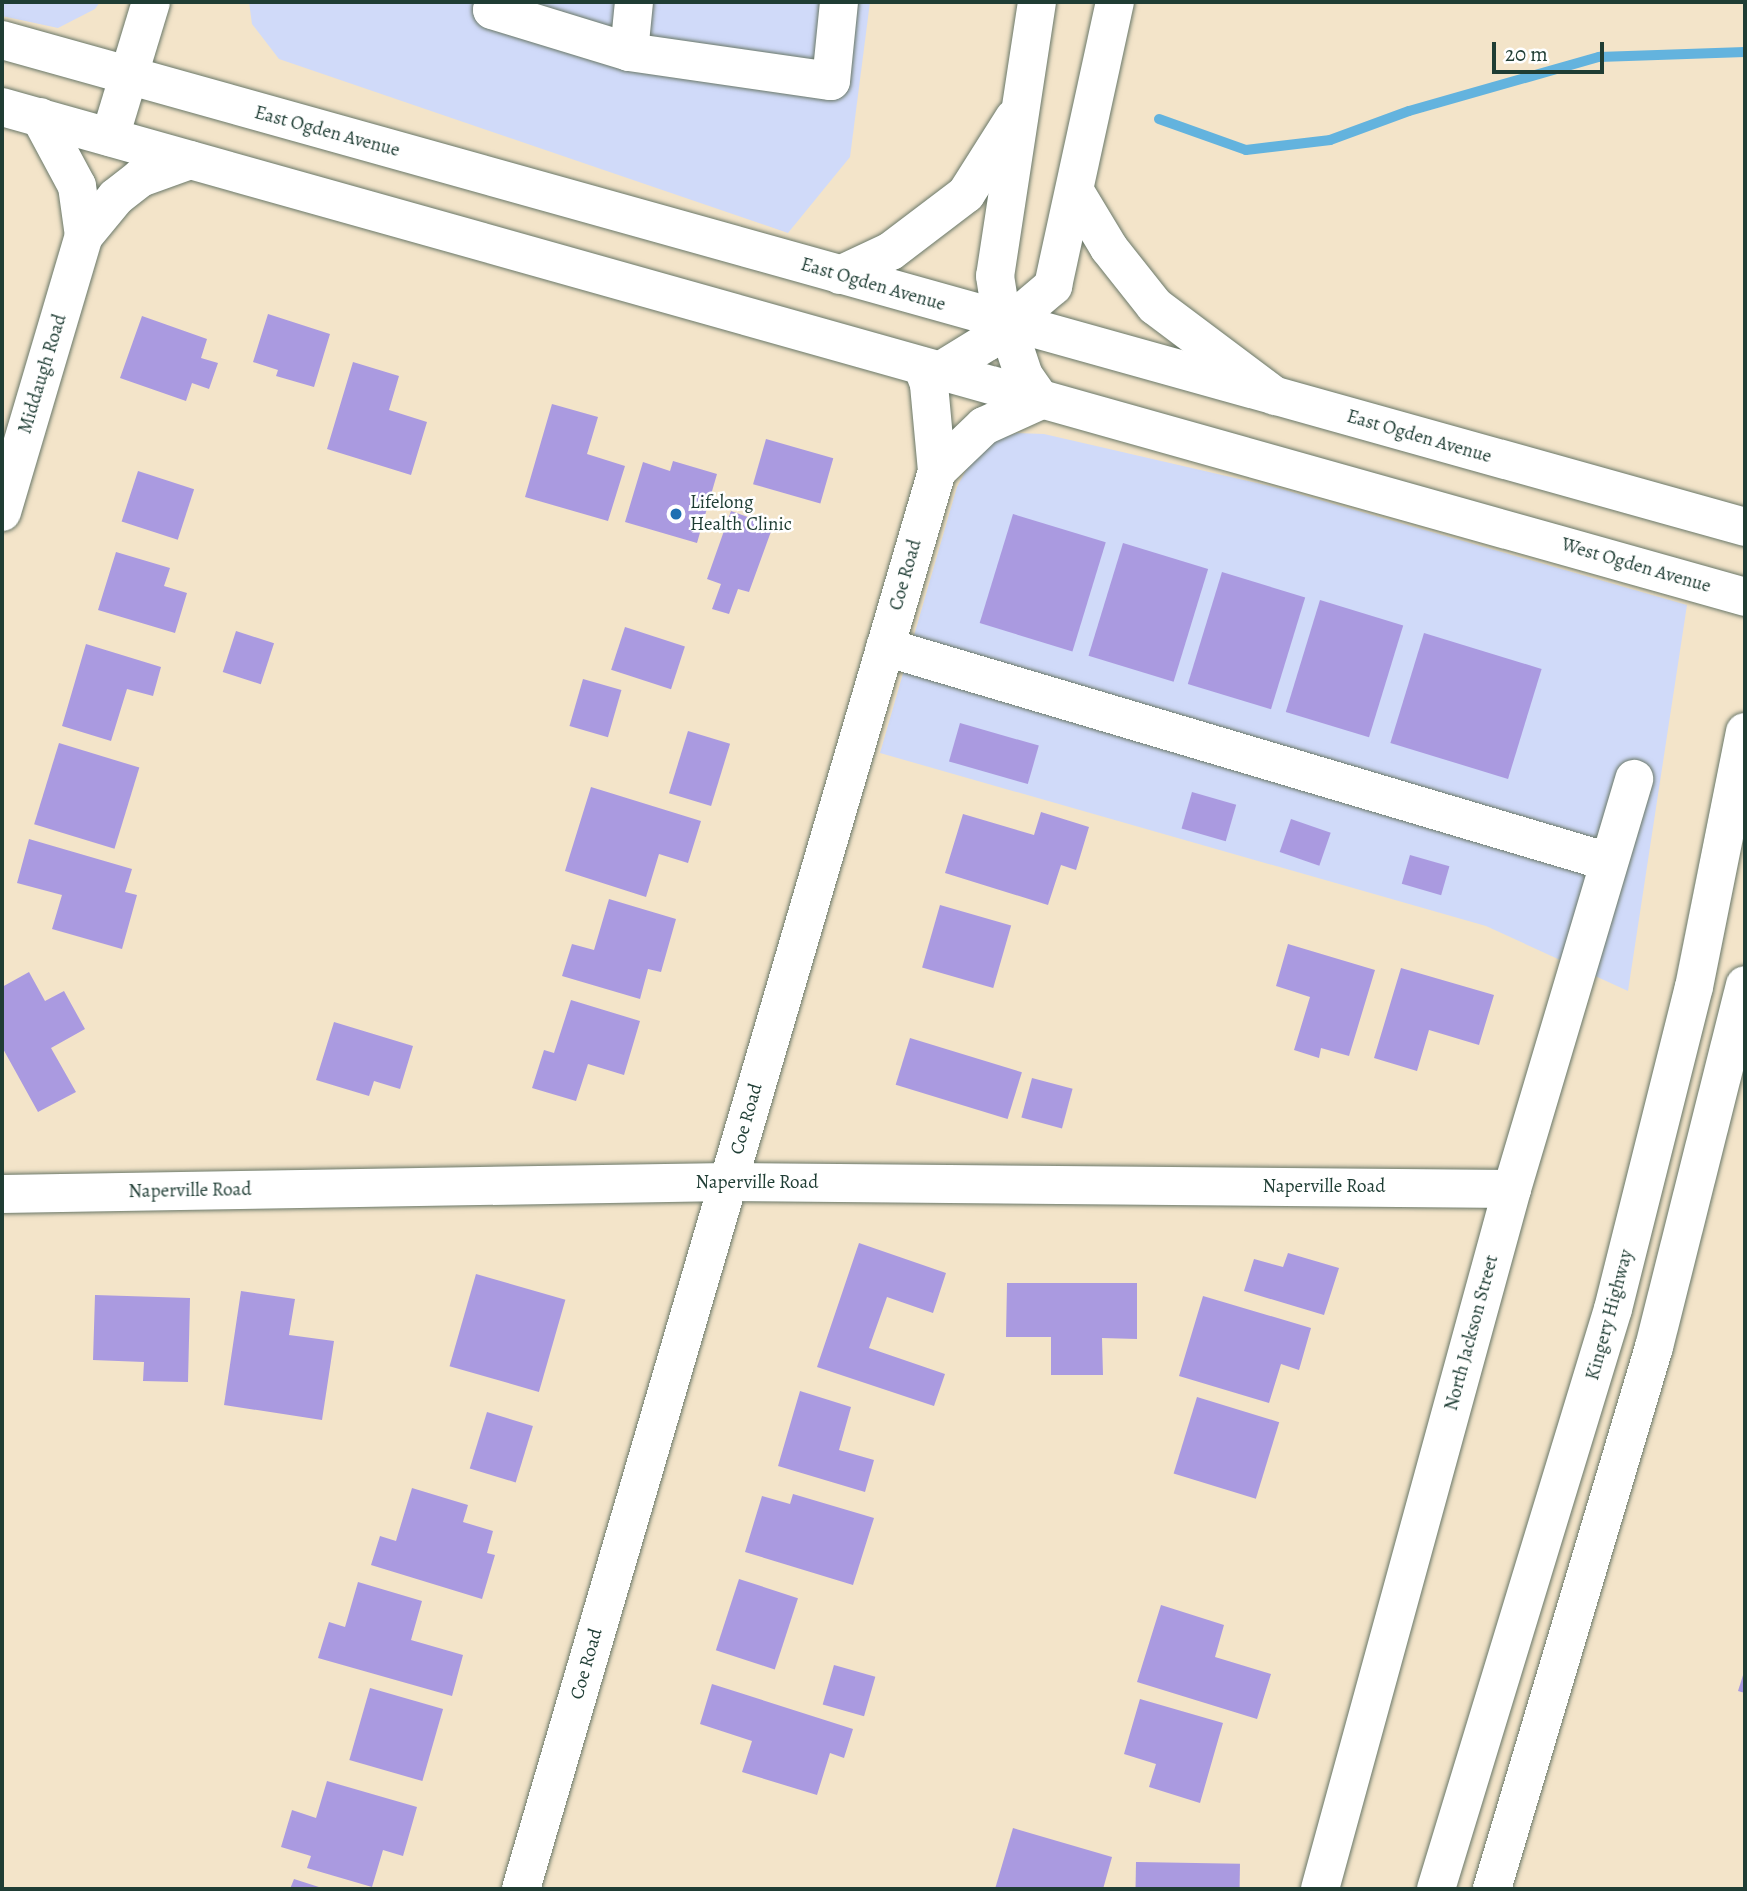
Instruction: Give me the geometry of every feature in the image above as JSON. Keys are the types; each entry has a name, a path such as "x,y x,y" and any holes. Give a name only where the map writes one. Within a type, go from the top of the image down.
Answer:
{"main road":[{"path":"110,137 151,2"},
{"path":"494,2 492,10 629,52 831,81 839,2"},
{"path":"629,52 634,2"},
{"path":"1037,2 995,276 1024,376 1041,400"},
{"path":"931,368 1008,323 1053,286 1076,193 1115,2"},
{"name":"East Ogden Avenue","path":"2,40 1745,527"},
{"path":"2,107 1041,400"},
{"path":"840,275 891,251 965,194 1020,108"},
{"path":"40,117 76,186 84,236"},
{"path":"84,236 116,197 139,178 190,160"},
{"path":"1076,193 1109,248 1154,306 1275,396"},
{"name":"Middaugh Road","path":"2,512 84,236"},
{"name":"Coe Road","path":"521,1889 937,471 929,384 931,368"},
{"name":"Coe Road","path":"937,471 984,426 1041,400"},
{"name":"West Ogden Avenue","path":"1041,400 1745,597"},
{"path":"885,647 1609,862"},
{"name":"Kingery Highway","path":"1436,1889 1613,1309 1694,987 1745,732"},
{"name":"North Jackson Street","path":"1320,1889 1511,1189 1634,779"},
{"path":"1492,1889 1654,1347 1745,985"},
{"name":"Naperville Road","path":"2,1194 728,1182 1511,1189"}],"shaded area":[{"path":"2,2 100,2 95,9 58,28 2,16"},
{"path":"249,2 870,2 850,157 788,233 279,59 252,24"},
{"path":"1017,433 1044,434 1278,488 1687,605 1628,991 1486,926 880,753 957,487 971,461 990,442"}],"building":[{"path":"268,314 330,334 314,387 276,376 278,370 253,362"},
{"path":"142,316 207,339 201,358 218,363 209,389 192,383 186,401 120,378"},
{"path":"353,362 399,376 389,410 427,422 411,475 327,449"},
{"path":"552,404 598,417 587,454 625,466 608,521 525,497"},
{"path":"766,439 833,458 820,503 753,484"},
{"path":"673,461 717,474 697,543 625,522 643,462 670,471"},
{"path":"138,471 194,489 178,540 122,521"},
{"path":"731,511 773,526 749,592 738,589 729,614 712,609 721,584 707,579"},
{"path":"1013,514 1106,542 1072,651 980,623"},
{"path":"1123,543 1208,569 1174,682 1089,656"},
{"path":"116,552 170,568 164,586 187,593 175,633 98,610"},
{"path":"1222,572 1305,597 1271,709 1188,684"},
{"path":"1320,600 1403,625 1369,737 1286,712"},
{"path":"625,627 685,646 671,689 611,670"},
{"path":"236,631 274,643 261,684 223,672"},
{"path":"1424,633 1542,669 1508,779 1390,743"},
{"path":"86,644 161,667 153,696 127,689 111,741 62,726"},
{"path":"583,679 621,690 608,737 569,726"},
{"path":"960,723 1039,746 1028,784 949,761"},
{"path":"688,731 730,744 711,806 669,793"},
{"path":"59,743 139,768 114,849 34,824"},
{"path":"591,787 701,821 688,863 659,854 646,897 565,871"},
{"path":"1192,792 1236,805 1226,841 1182,829"},
{"path":"1041,812 1089,827 1076,870 1061,865 1048,905 945,873 963,814 1034,835"},
{"path":"1291,819 1331,833 1319,866 1280,852"},
{"path":"29,839 132,869 125,892 137,895 122,949 52,929 62,895 17,883"},
{"path":"1410,855 1449,866 1441,895 1402,884"},
{"path":"609,899 676,919 661,972 648,969 640,999 562,976 572,944 594,950"},
{"path":"940,905 1011,925 993,988 922,967"},
{"path":"1288,944 1375,970 1349,1056 1321,1048 1319,1058 1294,1050 1310,997 1276,986"},
{"path":"1401,968 1494,995 1479,1045 1429,1030 1417,1071 1374,1058"},
{"path":"29,972 45,1001 64,991 85,1029 51,1048 76,1092 38,1112 2,1047 2,987"},
{"path":"571,1000 640,1021 624,1075 588,1064 576,1101 532,1088 544,1050 554,1053"},
{"path":"334,1022 413,1046 400,1089 374,1081 369,1096 316,1080"},
{"path":"910,1038 1022,1072 1008,1119 896,1085"},
{"path":"1032,1078 1073,1089 1062,1128 1021,1118"},
{"path":"859,1243 946,1273 933,1313 887,1297 869,1348 945,1374 934,1406 817,1367"},
{"path":"1288,1253 1339,1268 1324,1315 1244,1291 1254,1259 1283,1267"},
{"path":"476,1274 565,1300 539,1392 450,1366"},
{"path":"1007,1283 1137,1283 1137,1339 1102,1338 1103,1375 1051,1375 1051,1337 1006,1337"},
{"path":"241,1291 295,1299 289,1335 334,1341 322,1420 224,1405"},
{"path":"95,1295 190,1298 188,1382 143,1381 144,1362 93,1360"},
{"path":"1203,1296 1311,1328 1299,1370 1281,1364 1269,1403 1179,1376"},
{"path":"800,1391 851,1407 839,1450 874,1460 865,1492 778,1466"},
{"path":"1197,1397 1279,1422 1256,1499 1174,1474"},
{"path":"487,1412 533,1426 516,1482 470,1468"},
{"path":"412,1488 468,1505 463,1522 493,1531 487,1553 495,1555 482,1599 371,1565 380,1536 396,1541"},
{"path":"793,1494 874,1518 853,1585 745,1552 762,1496 790,1504"},
{"path":"739,1579 798,1598 775,1669 716,1650"},
{"path":"358,1582 422,1601 411,1640 463,1655 452,1696 318,1658 329,1622 345,1627"},
{"path":"1161,1605 1224,1625 1215,1657 1271,1674 1257,1719 1137,1682"},
{"path":"834,1665 875,1677 864,1716 823,1704"},
{"path":"1745,1669 1745,1693 1738,1691"},
{"path":"712,1684 853,1729 844,1758 830,1753 817,1795 742,1772 752,1741 700,1724"},
{"path":"370,1688 443,1709 422,1781 349,1760"},
{"path":"1140,1699 1223,1723 1200,1803 1149,1787 1156,1764 1124,1754"},
{"path":"327,1781 417,1807 403,1856 383,1850 372,1887 307,1868 311,1856 281,1847 292,1810 316,1818"},
{"path":"1013,1828 1112,1857 1103,1889 995,1889"},
{"path":"1136,1862 1240,1864 1240,1889 1136,1889"},
{"path":"294,1879 325,1889 290,1889"}],"waterway":[{"path":"1159,119 1246,150 1330,140 1409,111 1599,57 1745,52"}],"place":[{"name":"Lifelong Health Clinic","path":"676,514"}]}
